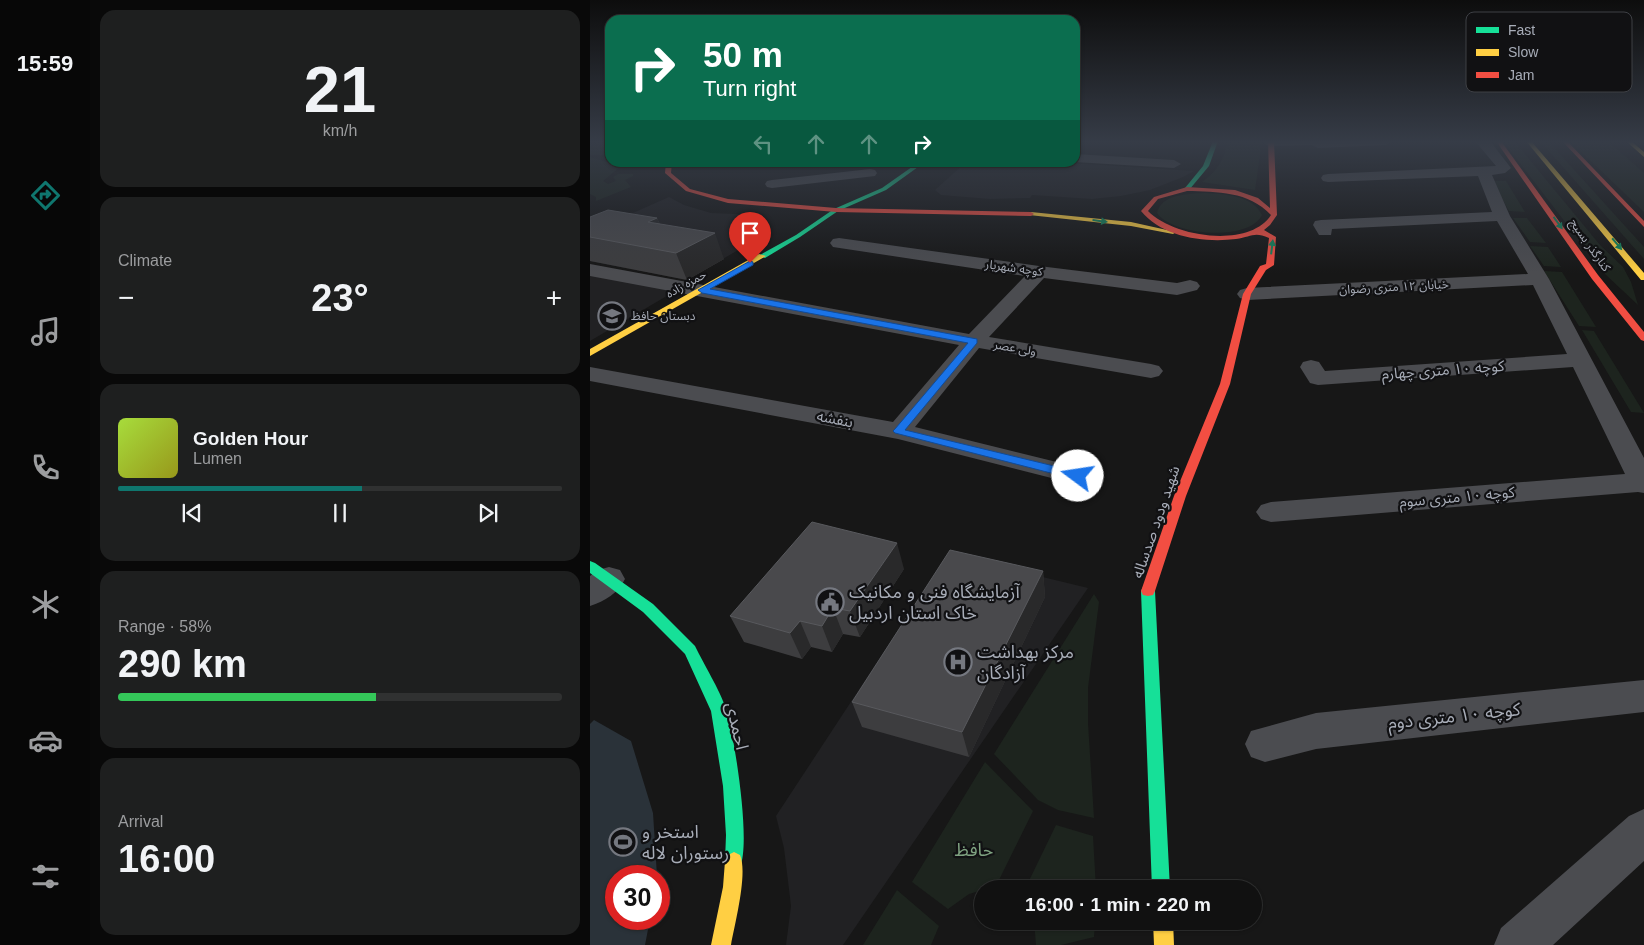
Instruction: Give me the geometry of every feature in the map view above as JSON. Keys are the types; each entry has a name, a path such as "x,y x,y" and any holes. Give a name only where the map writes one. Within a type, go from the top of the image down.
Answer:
{"main road":[{"path":"682,185 688,190 728,201 836,210 1034,214 1131,224 1215,238 1236,236 1268,225 1274,215 1273,185"},
{"name":"حمزه زاده","path":"590,353 798,236 836,210 890,185"},
{"path":"1187,190 1191,185"},
{"name":"کنارگذر بسیج","path":"1529,185 1595,277 1644,338"},
{"path":"1565,185 1644,278"},
{"path":"1606,185 1644,225"},
{"path":"1134,202 1187,190 1223,191 1242,194 1258,200 1269,207 1274,215"},
{"path":"1155,198 1147,204 1144,211 1148,219 1157,226 1173,232"},
{"path":"1034,214 1081,208"},
{"name":"شهید ودود صدساله","path":"1161,880 1148,592 1180,496 1225,384 1248,294 1263,268 1270,265 1273,237 1258,230"},
{"path":"1215,238 1236,247"},
{"path":"1253,258 1263,268"},
{"name":"احمدی","path":"596,579 648,608 690,650 719,711 731,786 735,835 732,886 721,945"},
{"path":"1163,930 1164,945"}],"street":[{"path":"752,193 770,185"},
{"path":"1489,185 1502,216 1540,280 1643,483"},
{"path":"1325,231 1321,225 1502,216"},
{"name":"کوچه شهریار","path":"838,242 1039,272 1177,289 1190,286"},
{"name":"ولی عصر","path":"590,270 974,341 1151,371"},
{"path":"899,431 974,341 1039,272"},
{"name":"خیابان ۱۲ متری رضوان","path":"1248,294 1540,280"},
{"name":"کوچه ۱۰ متری چهارم","path":"1311,367 1318,378 1581,360"},
{"name":"بنفشه","path":"590,374 899,431 1078,476"},
{"name":"کوچه ۱۰ متری سوم","path":"1271,512 1643,483"},
{"name":"کوچه ۱۰ متری دوم","path":"1265,744 1316,731 1644,696"},
{"path":"1518,945 1644,831"}],"shaded area":[{"path":"940,185 1162,185 1150,190 1121,196 1092,199 1032,195 1030,198 990,199 941,195 935,190"},
{"path":"669,197 684,205 711,213 758,215 762,236 687,280 590,261 590,232"},
{"name":"دبستان حافظ","path":"590,272 677,290 590,341"},
{"path":"948,554 1088,588 843,945 786,945 791,906 784,848 776,816"},
{"name":"استخر و رستوران لاله","path":"594,720 631,741 653,813 656,865 605,865 605,930 648,930 645,945 590,945 590,724"}],"green space":[{"path":"590,185 629,185 631,187 596,201 596,197 590,194"},
{"path":"1223,185 1256,185 1255,190"},
{"path":"1494,185 1509,185 1525,212 1509,211"},
{"path":"1537,185 1550,185 1600,245 1623,267 1631,282 1638,305 1605,274"},
{"path":"1579,185 1588,185 1644,247 1644,259"},
{"path":"1616,185 1644,185 1644,212"},
{"path":"1204,193 1228,195 1245,200 1258,208 1262,215 1254,224 1242,229 1211,233 1178,227 1166,221 1157,213 1164,202 1176,196"},
{"path":"1513,218 1527,218 1546,243 1530,242"},
{"path":"1530,246 1548,247 1561,267 1544,266"},
{"path":"1544,271 1562,272 1596,327 1579,326"},
{"path":"1582,330 1594,331 1644,413 1631,412"},
{"path":"1094,594 1099,602 1088,688 1088,723 1094,818 1058,810 1038,800 994,754"},
{"name":"حافظ","path":"985,762 1033,811 999,880 974,880 974,893 948,909 912,882"},
{"path":"1056,825 1093,836 1095,880 1029,880"},
{"path":"897,890 939,926 931,945 863,945"},
{"path":"1035,930 1094,930 1094,937 1061,945 1036,945"}],"building":[{"path":"608,210 657,218 648,222 715,233 676,253 590,237 590,217"},
{"path":"812,522 897,543 850,611 833,608 822,626 800,621 790,633 730,616"},
{"name":"مرکز بهداشت آزادگان","path":"950,550 1043,571 962,732 852,702"}],"traffic: fast":[{"path":"762,256 798,236 836,210 890,185"},
{"path":"1187,189 1190,185"},
{"path":"590,566 648,608 690,650 719,711 731,786 735,835 734,861"},
{"path":"1148,591 1161,880"}],"traffic: slow":[{"path":"1565,185 1644,278"},
{"path":"1031,214 1131,224 1173,232"},
{"path":"590,353 762,256"},
{"path":"721,945 732,887 734,861"},
{"path":"1163,930 1164,945"}],"traffic: jam":[{"path":"682,185 688,190 728,201 836,210 1031,214"},
{"path":"1273,185 1274,215"},
{"path":"1529,185 1595,277 1644,338"},
{"path":"1606,185 1644,225"},
{"path":"1187,189 1235,192 1246,195 1266,206 1274,215 1267,225 1259,231 1247,235 1220,238 1191,235 1169,229 1155,222 1144,211 1156,198 1187,189"},
{"path":"1148,591 1180,496 1225,384 1247,294 1263,268 1270,265 1273,237 1258,230"}],"place":[{"name":"دبستان حافظ","path":"612,316"},
{"name":"آزمایشگاه فنی و مکانیک خاک استان اردبیل","path":"830,602"},
{"name":"مرکز بهداشت آزادگان","path":"958,662"},
{"name":"استخر و رستوران لاله","path":"623,842"}],"route":[{"path":"750,263 702,290 974,341 899,431 1078,476"}]}
